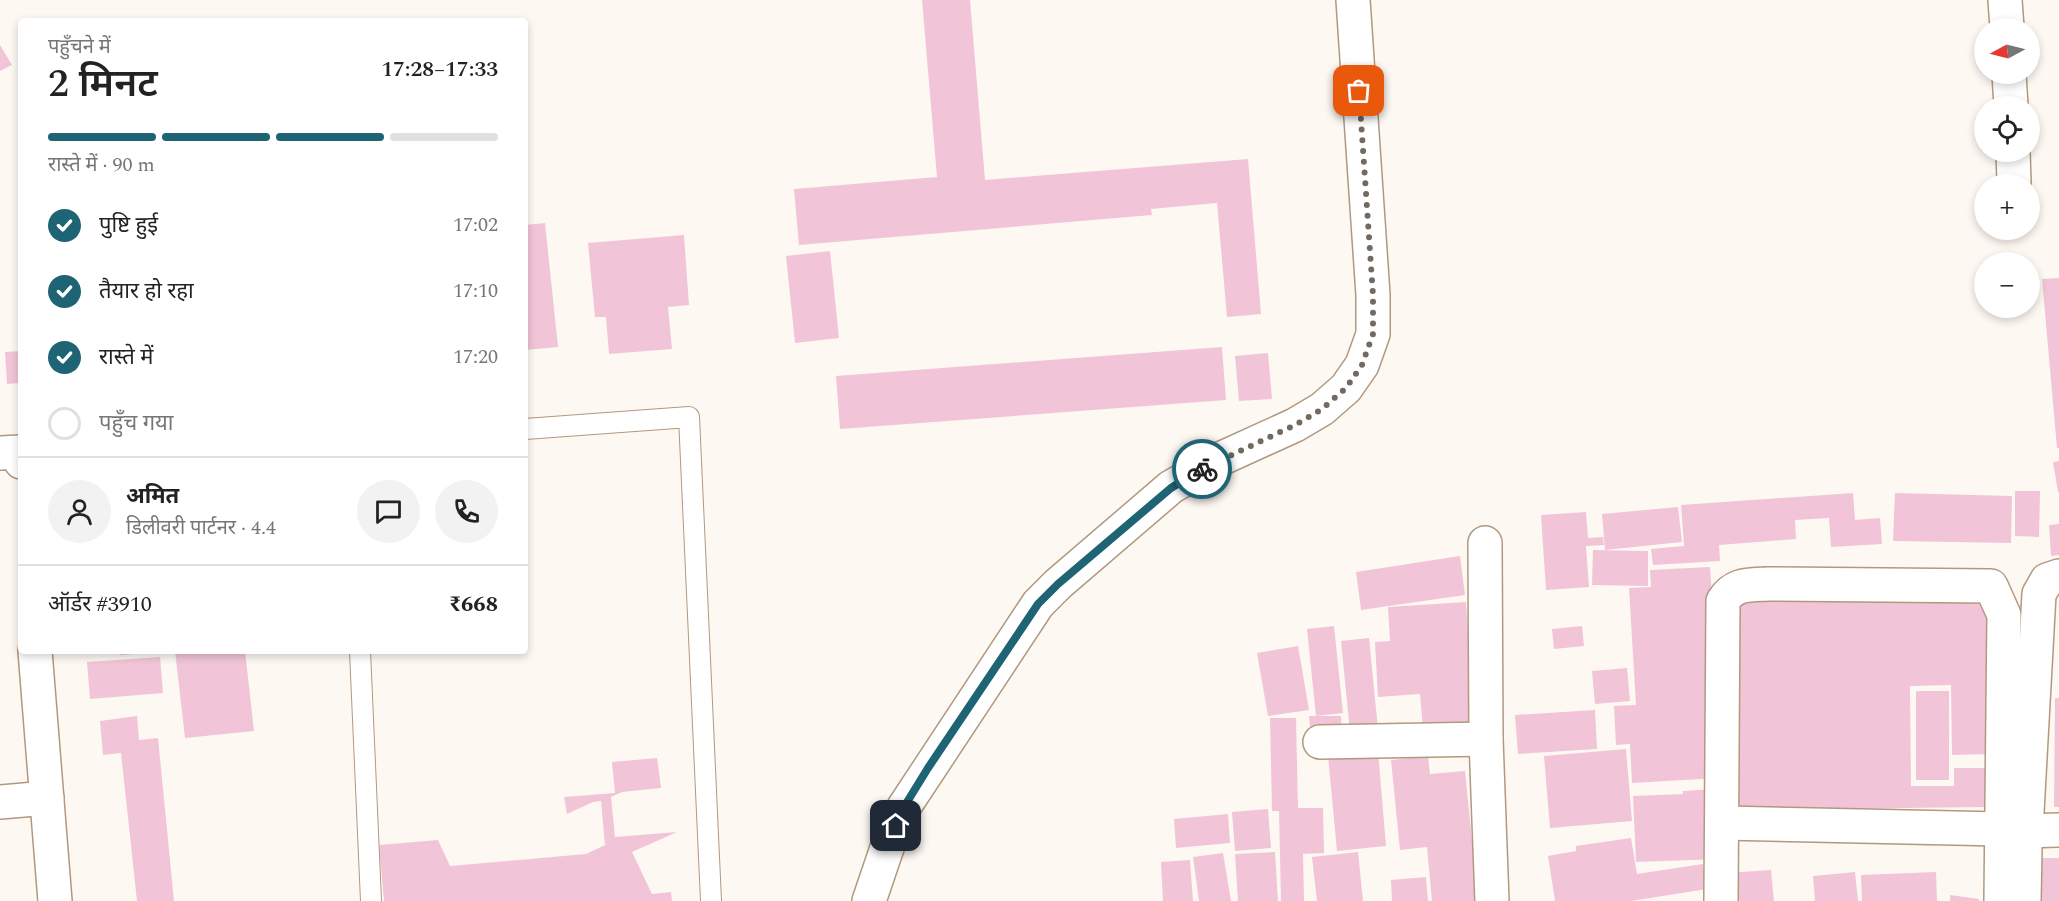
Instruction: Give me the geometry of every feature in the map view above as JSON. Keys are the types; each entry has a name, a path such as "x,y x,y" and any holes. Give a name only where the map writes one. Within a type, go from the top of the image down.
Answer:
{"street":[{"path":"869,901 904,807 1038,604 1058,584 1171,488 1218,460 1295,425 1322,409 1346,388 1362,365 1373,334 1373,295 1353,0"},
{"path":"2005,0 2006,18"},
{"path":"0,453 18,452"},
{"path":"1485,543 1486,739 1492,901"},
{"path":"2001,901 2013,830 2039,594 2047,580 2059,576"},
{"path":"1721,901 1723,601 1729,591 1746,585 1945,585 1991,586 2004,615 2013,830 2024,901"},
{"path":"35,654 55,901"},
{"path":"1320,742 1486,739"},
{"path":"0,802 46,798"},
{"path":"1723,823 2059,830"}],"lane":[{"path":"528,429 689,417 711,901"},
{"path":"360,654 372,901"}],"building":[{"path":"922,0 970,0 985,180 1248,159 1261,314 1227,317 1217,203 1151,209 1152,215 799,245 794,189 937,177"},
{"path":"0,45 12,65 0,71"},
{"path":"545,223 558,347 528,350 528,225"},
{"path":"684,235 689,305 668,307 672,349 609,354 606,317 595,317 588,243"},
{"path":"830,251 839,338 795,343 786,256"},
{"path":"2059,278 2059,448 2057,448 2042,279"},
{"path":"1222,347 1226,400 840,429 836,376"},
{"path":"18,351 18,383 7,384 5,352"},
{"path":"1268,353 1272,399 1239,401 1235,356"},
{"path":"2059,461 2059,492 2058,492 2053,462"},
{"path":"2015,491 2040,491 2039,537 2015,536"},
{"path":"1853,493 1855,520 1880,518 1882,544 1831,547 1829,518 1795,520 1796,539 1719,545 1720,561 1653,565 1651,549 1684,546 1681,505"},
{"path":"1895,493 2012,496 2011,543 1893,541"},
{"path":"1678,507 1682,542 1605,550 1602,514"},
{"path":"1586,512 1588,538 1603,537 1604,545 1586,546 1589,587 1546,590 1541,515"},
{"path":"2059,524 2059,555 2051,556 2049,525"},
{"path":"1593,550 1648,551 1648,586 1592,585"},
{"path":"1460,556 1465,595 1361,610 1356,572"},
{"path":"1710,567 1715,642 1718,778 1632,783 1630,744 1616,745 1614,706 1636,705 1629,588 1651,587 1650,570"},
{"path":"1989,599 1991,754 1952,755 1951,685 1910,686 1911,786 1954,786 1954,768 1986,768 1986,807 1734,810 1731,602"},
{"path":"1466,602 1474,726 1423,729 1420,694 1378,697 1375,642 1390,641 1388,607"},
{"path":"1334,626 1343,713 1316,716 1307,629"},
{"path":"1582,626 1584,646 1554,649 1552,629"},
{"path":"1369,638 1378,729 1350,732 1341,641"},
{"path":"1298,646 1309,710 1268,716 1257,653"},
{"path":"175,654 245,654 254,731 185,738"},
{"path":"160,657 163,693 90,699 87,662"},
{"path":"1627,668 1630,701 1595,704 1592,671"},
{"path":"1916,691 1949,691 1949,780 1916,780"},
{"path":"2055,698 2059,698 2059,807 2054,807"},
{"path":"1595,710 1597,749 1518,754 1515,715"},
{"path":"137,716 139,740 158,738 174,901 137,901 121,753 103,755 100,721"},
{"path":"1309,716 1341,716 1342,734 1311,735"},
{"path":"1270,718 1296,718 1298,808 1323,808 1324,853 1303,854 1304,901 1281,901 1279,811 1272,811"},
{"path":"1626,749 1632,821 1550,828 1544,756"},
{"path":"1378,751 1386,846 1337,851 1328,756"},
{"path":"1428,756 1430,774 1465,771 1478,901 1432,901 1427,847 1400,850 1391,760"},
{"path":"657,758 661,788 622,792 611,797 615,837 677,832 632,852 652,894 671,892 672,901 384,901 379,845 438,840 450,866 586,854 605,845 601,801 593,802 567,814 564,797 615,793 612,762"},
{"path":"1716,789 1719,859 1636,862 1633,796 1683,794 1683,791"},
{"path":"1268,809 1271,848 1235,851 1232,812"},
{"path":"1228,814 1230,843 1176,848 1174,819"},
{"path":"1631,838 1637,874 1703,864 1707,889 1631,901 1555,901 1548,856 1576,851 1576,846"},
{"path":"1275,852 1278,901 1238,901 1235,854"},
{"path":"1358,852 1363,901 1317,901 1312,857"},
{"path":"1223,853 1231,901 1199,901 1193,857"},
{"path":"2040,858 2059,858 2059,901 2041,901"},
{"path":"1190,860 1193,901 1163,901 1161,862"},
{"path":"1771,870 1774,901 1729,901 1726,873"},
{"path":"1855,872 1858,901 1815,901 1813,876"},
{"path":"1936,872 1937,901 1862,901 1861,875"},
{"path":"1426,877 1428,901 1392,901 1391,880"},
{"path":"1950,895 1979,899 1979,901 1950,901"}],"way so far":[{"path":"1202,469 1295,425 1322,409 1346,388 1362,365 1373,334 1373,295 1359,91"}],"route":[{"path":"896,826 904,807 928,768 1038,604 1058,584 1171,488 1202,469"}]}
